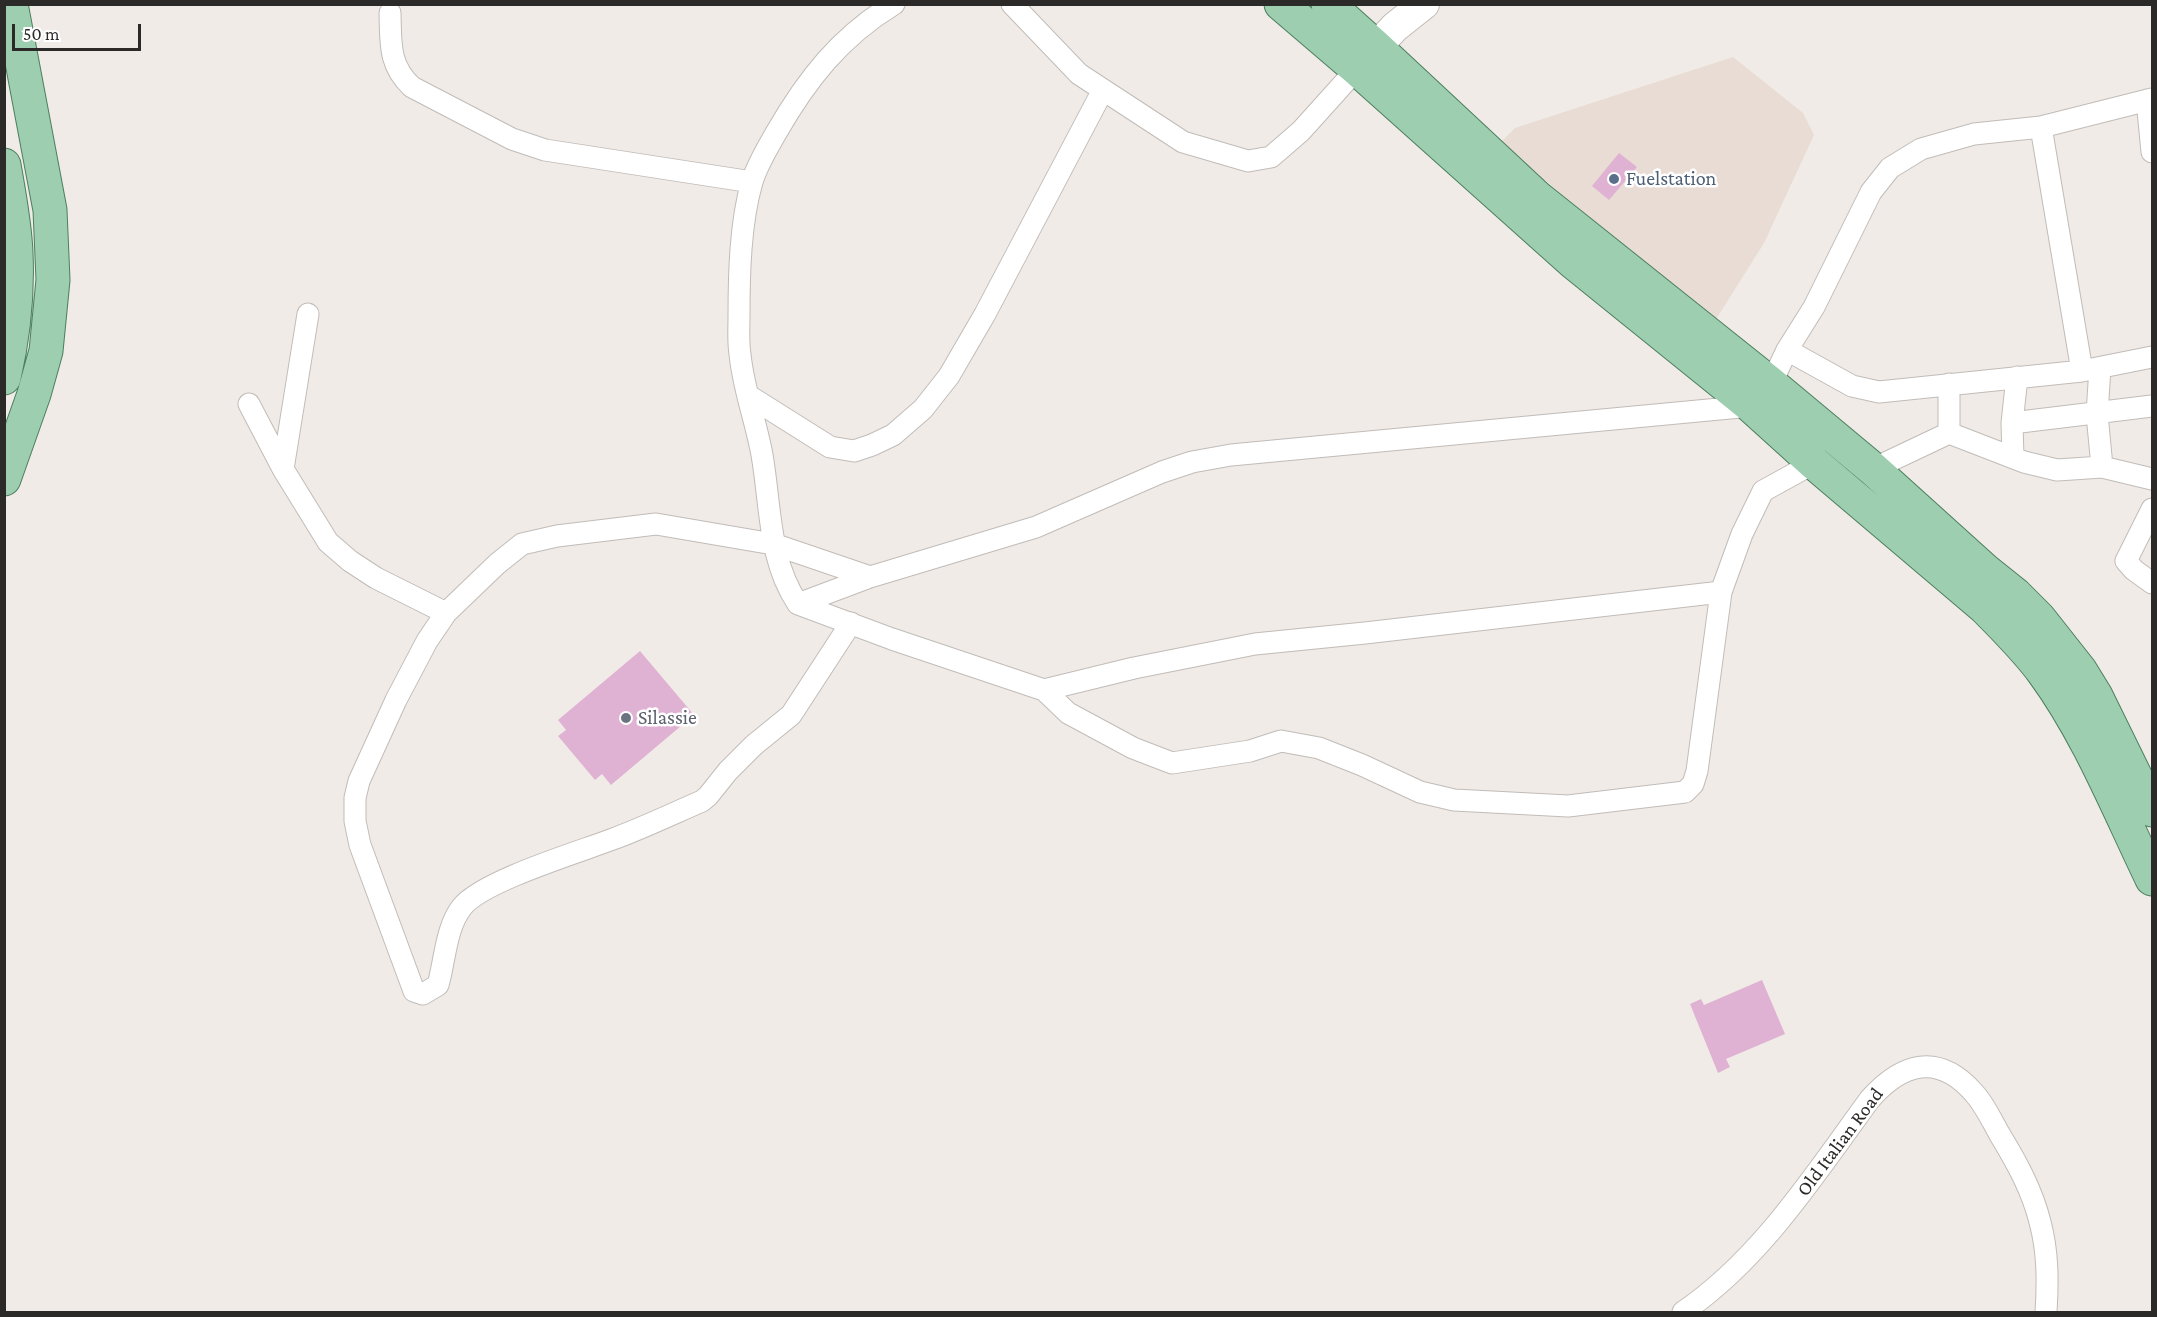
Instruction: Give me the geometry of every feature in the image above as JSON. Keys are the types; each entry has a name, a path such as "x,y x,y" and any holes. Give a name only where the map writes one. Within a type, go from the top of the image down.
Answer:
{"main road":[{"path":"4,479 34,394 46,351 53,280 50,210 11,4"},
{"path":"1281,4 1367,58 1530,208 1583,253 1761,395 1873,469 2039,618 2080,670 2096,696 2143,805 2152,879"},
{"path":"1328,4 1367,58"},
{"path":"4,165 16,254 14,323 4,378"},
{"path":"1761,395 1814,463 1985,608 2028,653 2044,673 2079,729 2143,805"}],"street":[{"path":"894,4 869,20 837,48 817,71 779,128 762,159 752,182 746,214 739,279 740,353 762,456 773,544 789,591 798,604 1044,690 1068,713 1133,748 1172,763 1250,750 1281,741 1319,748 1420,792 1454,800 1568,806 1685,792 1693,784 1697,771 1721,592 1742,534 1763,491 1814,463"},
{"path":"1012,4 1079,74 1102,90 1184,142 1248,161 1271,157 1301,131 1401,22 1424,4"},
{"path":"390,13 391,54 401,77 412,87 512,139 545,150 752,182"},
{"path":"748,396 831,447 854,451 893,435 923,410 950,376 985,314 1102,90"},
{"path":"798,604 870,577 1036,526 1162,472 1192,462 1243,454 1761,395 1814,307 1871,192 1890,168 1921,149 1974,134 2041,127 2150,100 2152,152"},
{"path":"2041,127 2091,370 2102,467"},
{"path":"283,469 308,314"},
{"path":"1787,350 1852,386 1879,392 2091,370 2152,357"},
{"path":"2013,457 2012,423 2017,377"},
{"path":"1949,384 1949,433"},
{"path":"249,404 283,469 328,542 350,561 376,578 446,613"},
{"path":"2012,423 2152,406"},
{"path":"1873,469 1949,433 2013,457 2057,470 2102,467 2152,478"},
{"path":"2152,509 2126,561 2152,583"},
{"path":"851,623 791,715 754,745 702,801 615,838 514,876 467,901 460,909 453,925 438,985 423,994 414,991 360,845 355,821 355,798 359,782 396,700 427,641 446,613 497,564 522,544 557,536 656,524 773,544 870,577"},
{"path":"1044,690 1134,668 1255,644 1721,592"},
{"name":"Old Italian Road","path":"1683,1312 1732,1271 1761,1242 1881,1086 1906,1070 1932,1067 1946,1072 1973,1092 2018,1165 2034,1202 2043,1237 2048,1274 2046,1312"}],"shaded area":[{"path":"1733,57 1803,113 1814,135 1764,243 1715,321 1500,143 1515,128"}],"building":[{"path":"1619,153 1637,167 1609,200 1592,186"},
{"name":"Silassie","path":"640,651 694,715 611,785 602,774 595,780 558,736 566,730 558,720"},
{"path":"1762,980 1785,1034 1726,1059 1730,1067 1718,1073 1690,1004 1701,999 1704,1005"}],"place":[{"name":"Fuelstation","path":"1614,179"},
{"name":"Silassie","path":"626,718"}]}
